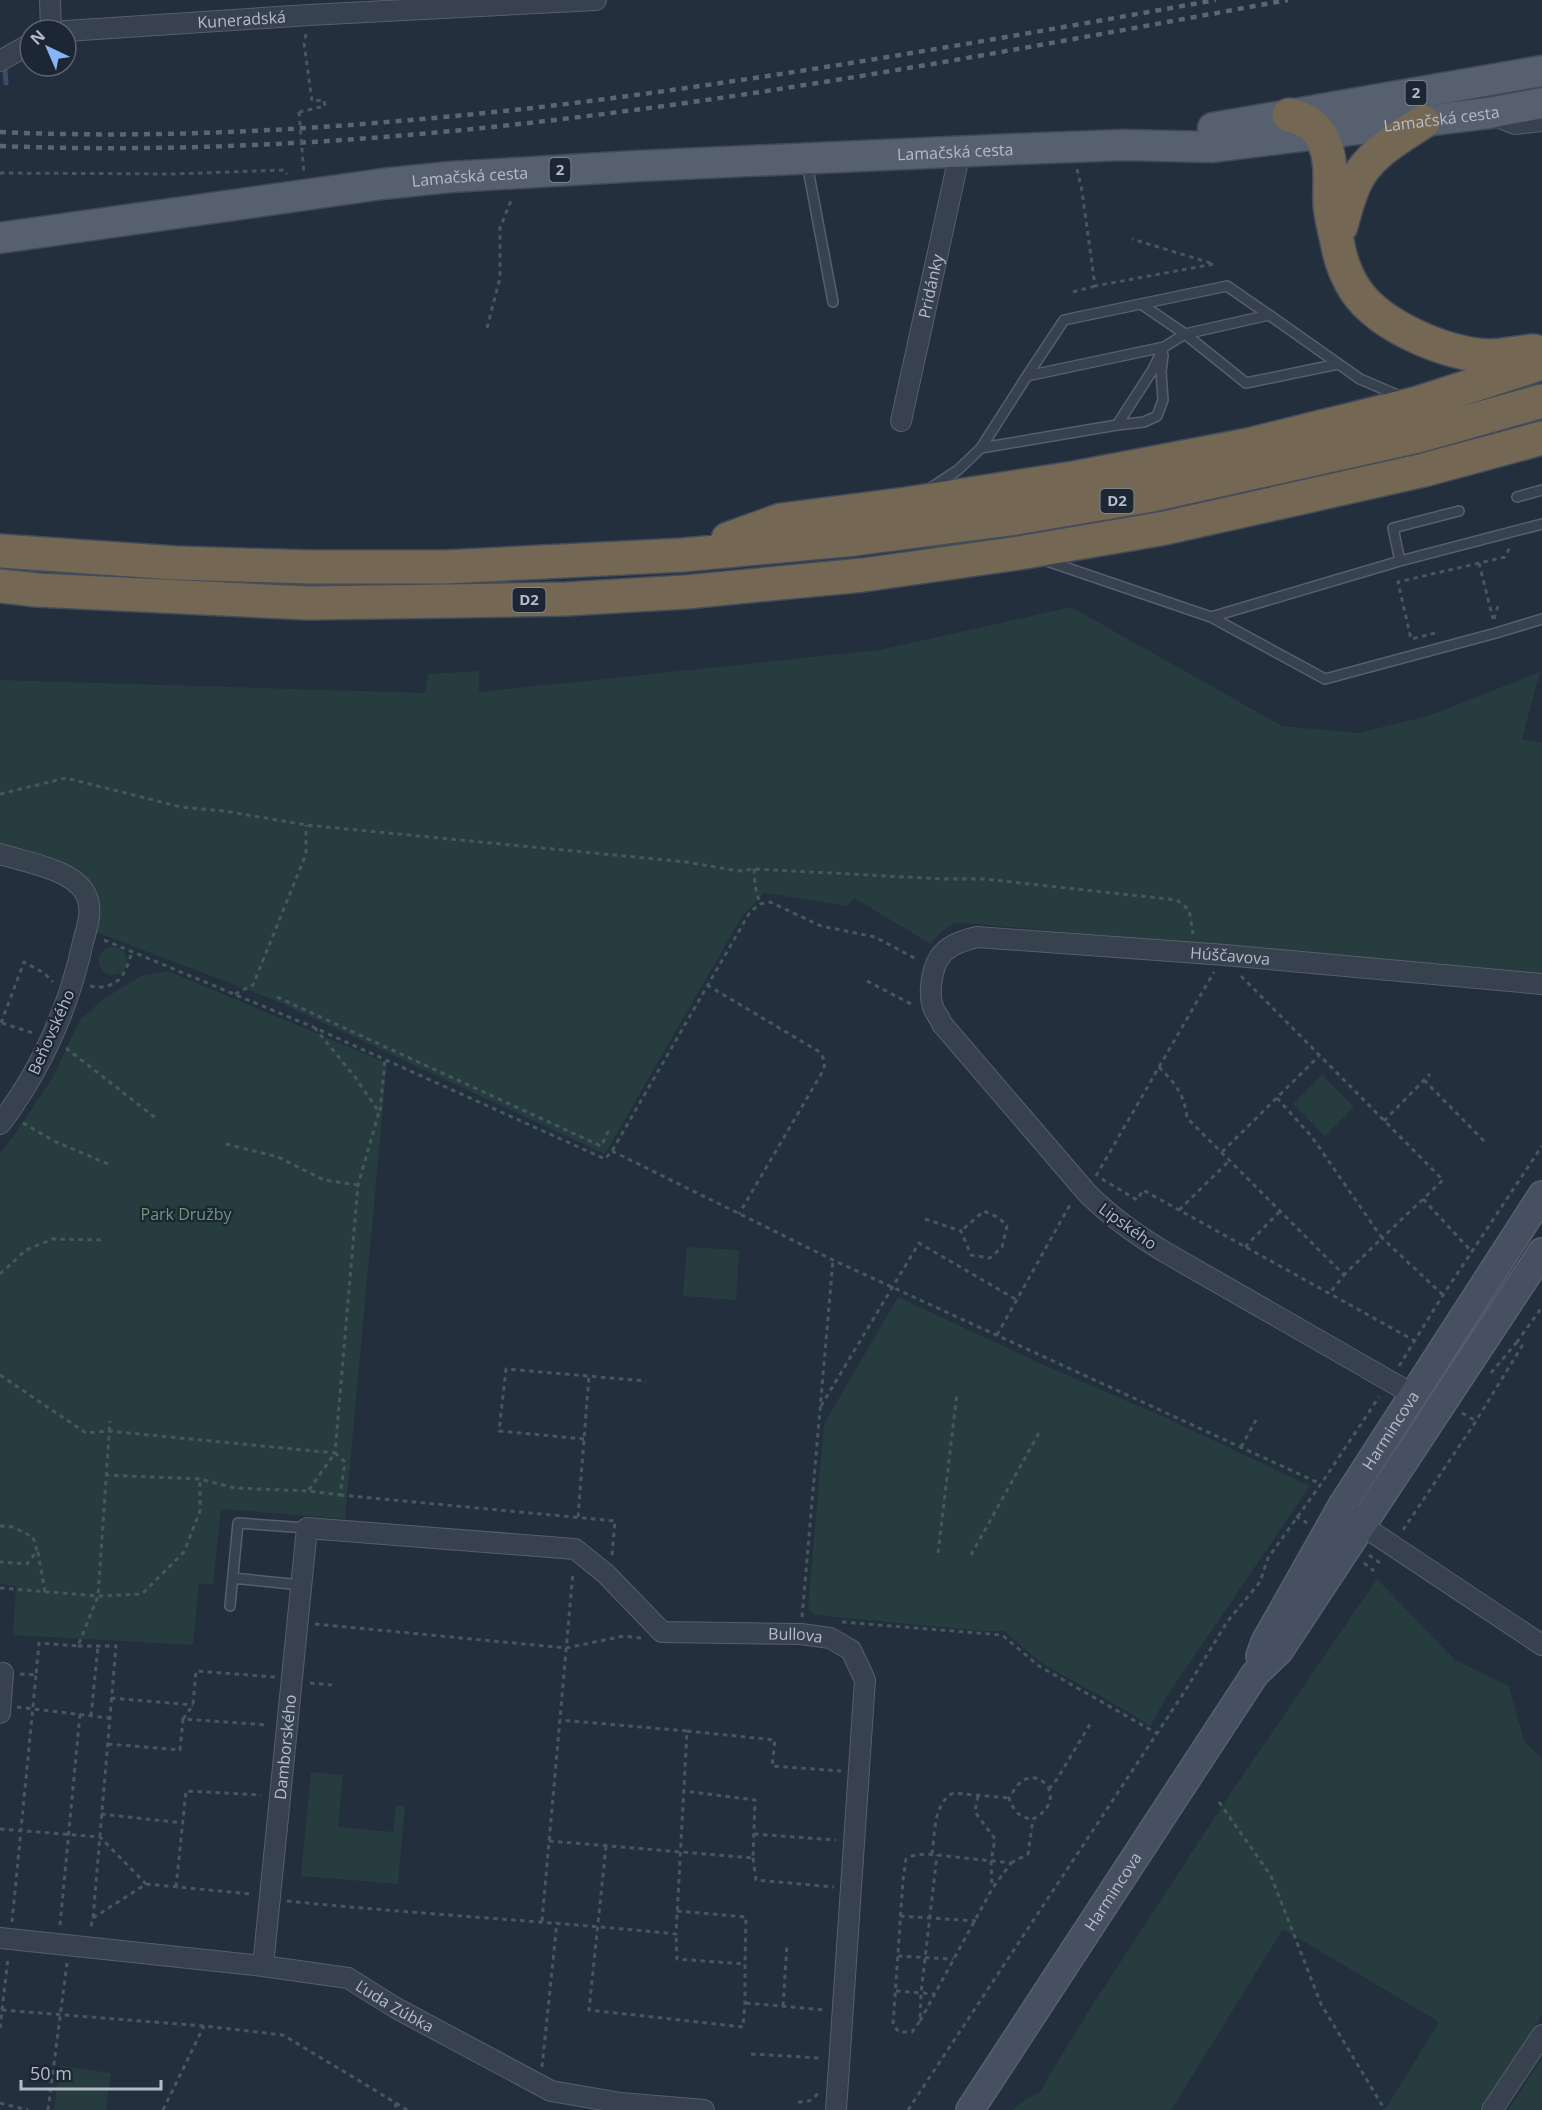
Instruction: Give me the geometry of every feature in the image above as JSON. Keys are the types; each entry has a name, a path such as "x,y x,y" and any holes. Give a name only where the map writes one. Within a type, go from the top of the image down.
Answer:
{"highway":[{"path":"1289,115 1306,121 1320,135 1327,150 1330,167 1330,206 1342,265 1368,306 1396,326 1418,337 1464,352 1490,356 1542,350"},
{"path":"1337,242 1346,206 1359,175 1383,149 1423,122"},
{"path":"684,555 781,520 906,504 1074,478 1248,445 1418,403 1542,363"},
{"name":"D2","path":"0,550 164,562 310,567 445,567 684,555 855,539 1016,518 1152,495 1414,437 1542,401"},
{"name":"D2","path":"0,586 37,590 308,603 567,599 686,592 863,575 1019,553 1165,528 1424,470 1542,438"},
{"path":"1502,449 1542,449"},
{"path":"0,596 37,590"}],"main road":[{"name":"Lamačská cesta","path":"1124,145 1174,134 1542,71"},
{"name":"Lamačská cesta","path":"0,238 382,184 450,177 809,158 1124,145 1211,147 1423,122 1502,119 1542,103"}],"street":[{"path":"50,0 51,18"},
{"name":"Kuneradská","path":"78,30 308,7 596,0"},
{"path":"0,61 18,51"},
{"name":"Lamačská cesta","path":"1502,119 1542,122"},
{"name":"Pridánky","path":"901,421 960,152"},
{"name":"Beňovského","path":"0,854 58,872 75,880 86,894 92,936 65,1010 9,1122"},
{"name":"Húščavova","path":"934,971 942,953 961,941 976,937 1196,953 1542,984"},
{"name":"Lipského","path":"934,971 933,1006 942,1023 1088,1185 1101,1208 1135,1234 1414,1395"},
{"name":"Harmincova","path":"1255,1674 1264,1642 1343,1504 1542,1195"},
{"name":"Harmincova","path":"970,2110 1255,1674 1280,1651 1542,1252"},
{"path":"1343,1504 1363,1526 1542,1645"},
{"path":"307,1528 575,1549"},
{"name":"Damborského","path":"262,1966 307,1528"},
{"name":"Bullova","path":"575,1549 606,1574 662,1632 801,1635 830,1638 851,1650 865,1680 836,2110"},
{"path":"0,1713 3,1672"},
{"name":"Ľuda Zúbka","path":"5,1939 262,1966 348,1978 396,2008 540,2086 567,2095 621,2103 704,2110"},
{"path":"1492,2110 1542,2035"}],"lane":[{"path":"809,158 808,169 833,302"},
{"path":"906,504 958,470 981,448 1064,320 1227,286 1338,364 1379,389 1418,403"},
{"path":"1141,304 1185,334 1246,383 1338,364"},
{"path":"1027,376 1164,347 1185,334 1269,315"},
{"path":"1117,425 1152,371 1164,347"},
{"path":"981,448 1143,422 1157,416 1163,400 1161,372 1164,347"},
{"path":"1517,497 1542,490"},
{"path":"1401,561 1393,528 1459,512"},
{"path":"1211,617 1401,561 1542,524"},
{"path":"1019,553 1211,617 1325,679 1542,619"},
{"path":"230,1606 238,1523 307,1528"},
{"path":"233,1578 301,1585"}],"path":[{"path":"304,175 299,112 325,106 324,100 312,101 304,43 308,7"},
{"path":"0,173 174,174 284,170 289,176"},
{"path":"487,328 500,278 500,228 514,191"},
{"path":"1087,223 1095,286"},
{"path":"1073,292 1214,264 1132,239"},
{"path":"1442,632 1412,639 1398,582 1505,557 1510,546 1505,543 1503,534"},
{"path":"1479,563 1496,633"},
{"path":"1493,620 1498,606"},
{"path":"1483,622 1493,620"},
{"path":"0,795 66,778 181,807 224,811 306,825 686,862 738,871 754,869 984,879 1177,900 1189,910 1196,953"},
{"path":"235,994 253,985 306,854 306,825"},
{"path":"754,869 755,886 760,904"},
{"path":"92,936 314,1027 604,1159 612,1151 750,912 760,904 770,902 821,926 875,936 934,971"},
{"path":"84,986 100,988 116,983 128,968 132,951"},
{"path":"40,1035 1,1023 24,962 44,972 52,980 54,988"},
{"path":"997,1335 1218,966"},
{"path":"1234,969 1443,1180 1344,1275 1329,1294"},
{"path":"867,981 914,1005"},
{"path":"707,985 818,1050 824,1057 825,1063 824,1069 739,1214"},
{"path":"277,997 601,1146 609,1130"},
{"path":"314,1027 380,1112"},
{"path":"63,1046 157,1119"},
{"path":"1221,1152 1319,1056"},
{"path":"308,1491 335,1453 358,1185 380,1112 385,1059"},
{"path":"1159,1067 1177,1086 1185,1102 1187,1118 1344,1275"},
{"path":"1384,1121 1430,1074"},
{"path":"1424,1080 1485,1142"},
{"path":"1276,1098 1312,1137 1382,1238 1443,1295"},
{"path":"9,1122 108,1164"},
{"path":"588,1151 592,1142"},
{"path":"226,1144 278,1157 324,1180 358,1185"},
{"path":"908,2110 1227,1622 1260,1582 1268,1558 1390,1381 1443,1295 1542,1146"},
{"path":"612,1151 832,1260 1321,1484"},
{"path":"1179,1210 1230,1160"},
{"path":"1088,1185 1137,1200 1143,1190 1415,1341"},
{"path":"1424,1199 1472,1252"},
{"path":"925,1219 961,1231 971,1255 990,1258 1002,1247 1006,1226 999,1218 984,1210 961,1231"},
{"path":"1245,1247 1280,1210"},
{"path":"0,1274 26,1250 53,1239 105,1240"},
{"path":"820,1407 919,1243 1017,1300"},
{"path":"794,1622 802,1618 832,1260"},
{"path":"1401,1532 1476,1421 1522,1346 1517,1342 1542,1307"},
{"path":"584,1439 500,1431 506,1368 646,1381"},
{"path":"0,1375 86,1433 108,1431 335,1453 345,1462 340,1495 308,1491 235,1488 200,1479 105,1475"},
{"path":"578,1518 590,1375"},
{"path":"938,1553 957,1393"},
{"path":"1459,1411 1476,1421"},
{"path":"1241,1447 1256,1420"},
{"path":"78,1646 98,1596 110,1421"},
{"path":"971,1555 1040,1431"},
{"path":"0,1588 98,1596 142,1594 184,1552 200,1511 200,1479"},
{"path":"0,1526 13,1527 33,1537 38,1551 45,1592"},
{"path":"542,1921 575,1549"},
{"path":"0,1562 27,1564 38,1551"},
{"path":"837,1622 1002,1635 1039,1666 1156,1733"},
{"path":"310,1624 566,1648 624,1636 648,1638"},
{"path":"0,2028 5,1939 21,1830 39,1643 116,1646 93,1918 85,1947 85,1964 67,1963 48,2110"},
{"path":"91,1716 98,1646"},
{"path":"107,1744 180,1750 183,1719 193,1705 196,1671 277,1677"},
{"path":"3,1672 36,1675"},
{"path":"303,1682 332,1684"},
{"path":"111,1698 193,1705"},
{"path":"1,1706 110,1718"},
{"path":"60,1933 80,1714"},
{"path":"183,1719 272,1725"},
{"path":"560,1720 775,1740 772,1766 848,1772"},
{"path":"1049,1789 1092,1721"},
{"path":"687,1731 677,1911 677,1959 745,1964"},
{"path":"1031,1778 1041,1780 1049,1789 1051,1800 1044,1813 1032,1819 1024,1818 1017,1813 1009,1797 1023,1780 1031,1778"},
{"path":"176,1887 186,1791 266,1796"},
{"path":"684,1791 755,1800 753,1858 756,1880 839,1887"},
{"path":"920,2021 934,1855 941,1803 953,1794 1009,1797"},
{"path":"978,1795 975,1812 995,1839 991,1861 992,1889"},
{"path":"1219,1802 1271,1876 1321,2004 1385,2110"},
{"path":"101,1814 183,1823"},
{"path":"1011,1863 914,1854 906,1859 893,2025 899,2032 912,2032 920,2021 992,1889 1011,1863 1028,1854 1032,1819"},
{"path":"0,1829 100,1837 146,1884"},
{"path":"754,1834 843,1840"},
{"path":"549,1841 753,1858"},
{"path":"606,1846 589,2010 743,2027 746,1917 677,1911"},
{"path":"93,1918 146,1884 257,1894 269,1899 406,1912 557,1922 676,1934"},
{"path":"900,1916 976,1921"},
{"path":"540,2086 557,1922"},
{"path":"783,2006 787,1945"},
{"path":"898,1956 954,1959"},
{"path":"896,1991 935,1994"},
{"path":"745,2003 843,2011"},
{"path":"2,2010 204,2026 283,2035 407,2110"},
{"path":"163,2110 204,2026"},
{"path":"751,2054 825,2058"},
{"path":"0,2103 28,2110"},
{"path":"395,2110 396,2103"}],"green space":[{"path":"1071,607 1282,726 1358,733 1431,715 1540,672 1522,739 1542,743 1542,975 955,922 939,934 931,944 854,898 848,906 764,893 741,918 605,1154 272,999 93,931 98,912 98,899 91,882 81,873 55,860 0,844 0,680 425,693 428,674 479,671 479,692 880,650"},
{"path":"113,947 123,951 127,961 123,971 113,975 103,971 99,961 103,951"},
{"name":"Park Družby","path":"168,971 387,1063 345,1519 221,1509 213,1584 199,1584 193,1645 13,1635 16,1586 0,1584 0,1154 53,1077 80,1020 102,1000 141,976"},
{"path":"1322,1075 1354,1107 1325,1136 1293,1104"},
{"path":"687,1247 739,1250 736,1300 683,1296"},
{"path":"898,1297 1310,1486 1167,1696 1150,1727 1132,1714 1040,1662 1004,1631 814,1615 808,1608 824,1424"},
{"path":"1377,1579 1455,1660 1509,1686 1524,1741 1542,1759 1542,2015 1479,2110 1385,2110 1439,2022 1283,1929 1171,2110 1014,2110 1016,2106 1042,2090 1090,2009 1226,1800"},
{"path":"311,1772 343,1775 338,1827 393,1832 396,1806 405,1806 398,1884 301,1876"},
{"path":"1542,2058 1542,2110 1508,2110"},
{"path":"60,2066 111,2073 106,2110 54,2110"}],"waterway":[{"path":"5,70 6,83"}],"railway":[{"path":"0,132 136,134 271,130 541,107 795,72 1216,0"},
{"path":"0,146 163,148 325,141 486,128 808,85 1288,0"}]}
